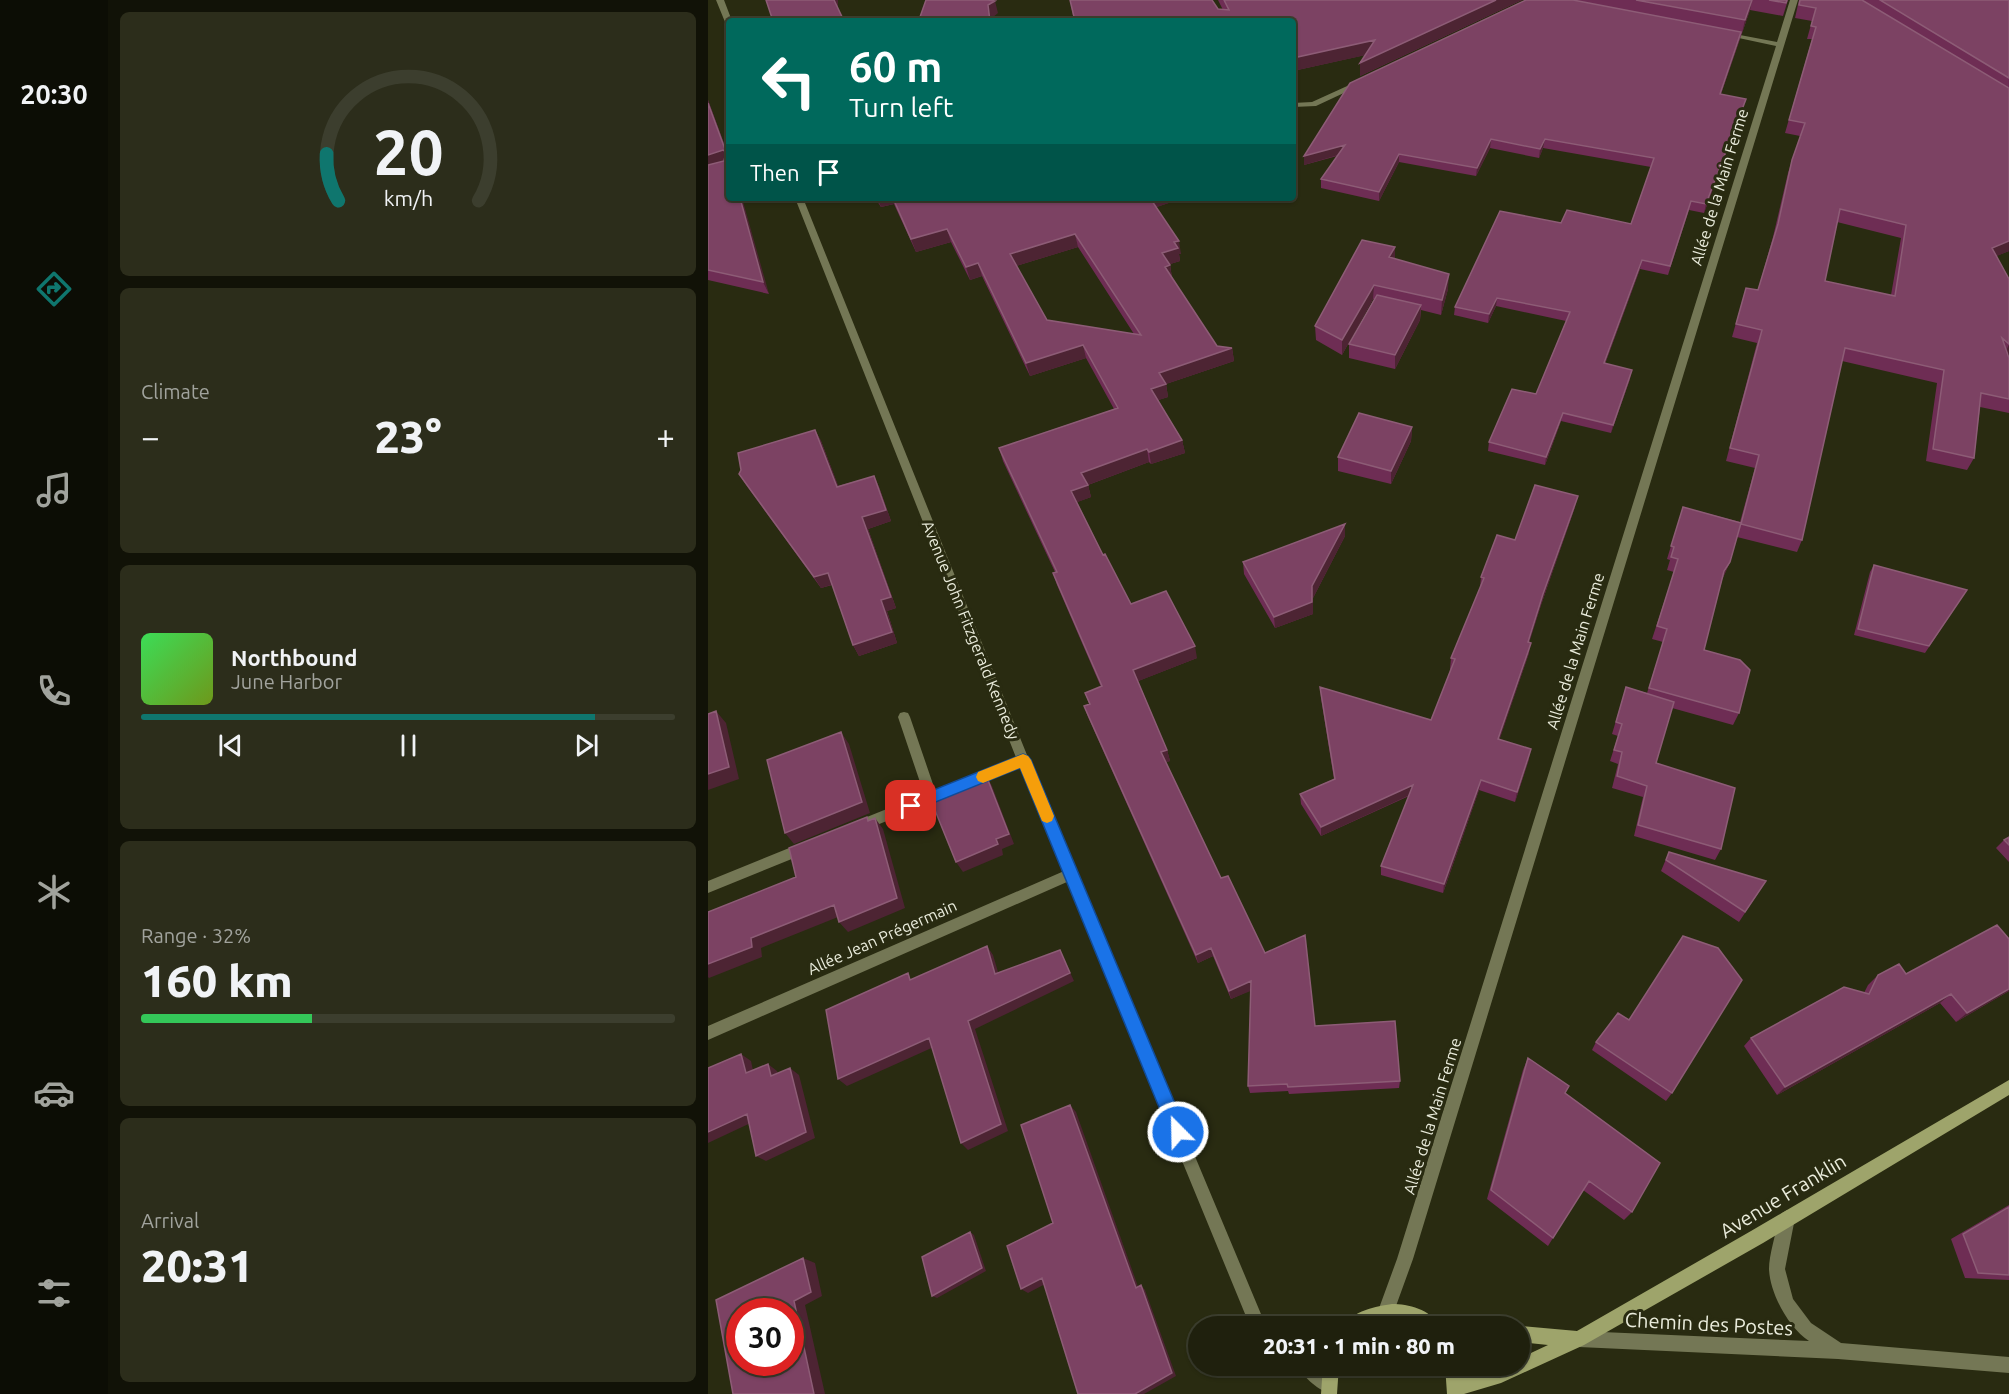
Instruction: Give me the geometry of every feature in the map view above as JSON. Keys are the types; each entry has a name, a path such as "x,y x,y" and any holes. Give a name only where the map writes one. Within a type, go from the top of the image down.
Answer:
{"street":[{"path":"720,0 727,18"},
{"name":"Allée de la Main Ferme","path":"1386,1311 1405,1259 1794,0"},
{"path":"1716,32 1780,45"},
{"path":"1296,105 1313,104 1372,78"},
{"name":"Avenue John Fitzgerald Kennedy","path":"800,201 1023,760 1254,1316"},
{"path":"904,717 931,797"},
{"path":"846,832 1023,760"},
{"path":"708,887 814,844"},
{"name":"Allée Jean Prégermain","path":"708,1033 1071,874"},
{"name":"Avenue Franklin","path":"1456,1391 1501,1375 1578,1339 2009,1087"},
{"name":"Chemin des Postes","path":"1787,1218 1777,1269 1786,1303 1805,1329 1838,1351"},
{"path":"1368,1316 1386,1311 1406,1313 1412,1316"},
{"path":"1530,1335 1578,1339"},
{"name":"Chemin des Postes","path":"1578,1339 1838,1351 2009,1365"},
{"path":"1317,1376 1329,1389"},
{"path":"1454,1376 1456,1391"}],"building":[{"path":"766,0 834,0 843,18 772,18"},
{"path":"926,0 995,1 988,5 990,18 916,18 920,17"},
{"path":"1070,0 1212,0 1218,9 1229,10 1224,0 1496,0 1360,63 1375,40 1296,57 1296,18 1074,18"},
{"path":"1526,0 1573,0 1741,32 1720,94 1746,99 1706,204 1691,201 1670,266 1642,260 1604,363 1632,370 1613,425 1563,413 1546,457 1489,442 1512,389 1536,394 1570,312 1497,298 1489,314 1455,307 1500,211 1561,223 1567,210 1631,224 1654,158 1545,139 1540,149 1491,139 1477,168 1399,154 1379,192 1321,179 1345,145 1304,156 1350,83"},
{"path":"1636,0 1752,0 1745,20"},
{"path":"1769,0 1787,0 1786,3"},
{"path":"1800,0 1862,0 2009,88 2009,241 1992,248 2009,279 2009,344 2002,338 2009,358 2009,399 1981,393 1974,458 1933,449 1944,370 1845,348 1802,540 1741,524 1759,455 1730,448 1762,330 1736,324 1746,288 1758,290 1778,224 1792,160 1805,123 1789,120 1816,27 1811,26 1816,8 1799,5","holes":["1840,209 1906,225 1895,296 1825,281"]},
{"path":"1880,0 2009,0 2009,78"},
{"path":"708,103 726,152 723,150 708,155"},
{"path":"726,152 726,201 741,201 763,282 708,270 708,165 724,161"},
{"path":"894,201 1152,201 1179,241 1174,242 1178,248 1162,253 1170,265 1165,267 1217,346 1232,348 1159,373 1166,384 1151,389 1182,440 1149,452 1147,449 1081,473 1088,485 1071,491 1131,604 1166,591 1195,646 1133,670 1167,750 1161,752 1221,878 1228,876 1265,953 1305,935 1315,1026 1395,1021 1400,1081 1288,1087 1287,1084 1248,1086 1251,981 1229,991 1211,948 1196,955 1084,706 1090,704 1085,693 1102,686 1053,573 1057,572 999,448 1118,408 1083,345 1026,363 978,263 966,267 947,229 911,239","holes":["1075,234 1141,335 1047,320 1010,254"]},
{"path":"1362,240 1395,247 1389,257 1449,274 1442,300 1374,285 1342,340 1315,326"},
{"path":"1377,295 1421,305 1395,355 1349,344"},
{"path":"1359,413 1412,427 1391,471 1338,457"},
{"path":"815,430 837,487 874,476 886,510 862,517 891,597 881,600 892,632 853,645 828,573 814,577 739,474 741,470 738,453"},
{"path":"1535,485 1578,496 1543,594 1528,642 1531,643 1498,739 1531,749 1517,792 1481,780 1444,884 1381,866 1413,785 1321,827 1300,794 1335,779 1320,687 1431,720 1455,659 1451,658 1484,578 1481,577 1497,535 1515,540"},
{"path":"1683,507 1741,523 1730,562 1724,571 1704,650 1740,660 1750,670 1739,713 1649,688 1667,629 1657,626 1678,559 1671,557 1674,547 1671,546"},
{"path":"1345,524 1312,586 1312,602 1274,617 1243,562"},
{"path":"1874,565 1967,590 1929,646 1858,629"},
{"path":"1626,687 1674,702 1656,763 1735,788 1721,849 1638,825 1647,786 1617,776 1622,752 1614,750 1622,724 1616,722"},
{"path":"716,711 729,767 708,774 708,714"},
{"path":"841,732 862,802 785,833 767,760"},
{"path":"986,775 1009,834 996,839 998,844 956,862 930,798"},
{"path":"867,817 868,821 875,818 897,898 839,922 834,905 751,938 752,947 708,964 708,912 796,877 789,848"},
{"path":"1669,852 1766,881 1745,912 1666,860"},
{"path":"1997,925 2009,939 2009,989 1967,1013 1951,994 1785,1087 1751,1038 1844,987 1869,994 1878,975 1899,964 1906,974"},
{"path":"1683,936 1718,948 1742,980 1672,1093 1596,1042 1618,1013 1629,1020"},
{"path":"987,946 995,974 1060,950 1070,973 968,1021 1001,1124 961,1143 929,1038 838,1079 826,1010 908,973 910,980"},
{"path":"741,1054 746,1073 768,1064 771,1076 790,1068 806,1132 756,1156 747,1114 708,1132 708,1068"},
{"path":"1528,1058 1569,1086 1565,1093 1660,1163 1632,1212 1589,1181 1553,1238 1491,1190"},
{"path":"1070,1105 1136,1288 1141,1285 1172,1373 1135,1394 1078,1394 1042,1278 1021,1289 1007,1246 1053,1223 1021,1125"},
{"path":"2009,1207 2009,1275 1978,1273 1963,1234"},
{"path":"970,1232 982,1268 932,1296 922,1257"},
{"path":"803,1258 811,1292 800,1298 726,1298 726,1355 716,1300"},
{"path":"804,1348 814,1394 733,1394 730,1376 804,1376"}],"slow traffic":[{"path":"983,777 1023,760 1047,816"}],"route":[{"path":"911,806 1023,760 1178,1132"}]}
